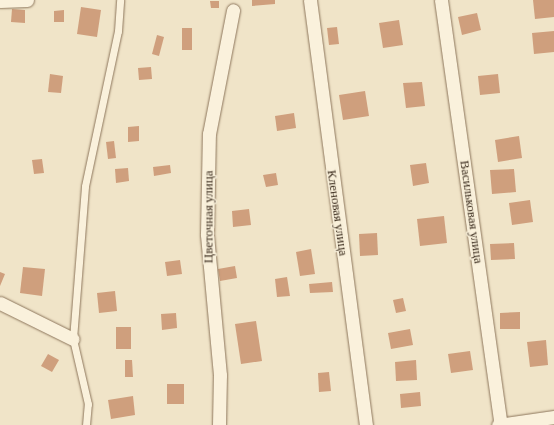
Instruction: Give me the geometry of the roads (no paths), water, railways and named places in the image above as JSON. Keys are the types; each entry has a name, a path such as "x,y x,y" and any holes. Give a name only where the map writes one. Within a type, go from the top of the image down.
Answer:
{"street":[{"path":"0,1 27,0"},
{"name":"Кленовая улица","path":"310,0 366,425"},
{"name":"Васильковая улица","path":"441,0 501,425"},
{"name":"Цветочная улица","path":"219,425 220,375 207,234 209,134 233,10"},
{"path":"0,303 73,339"},
{"path":"498,425 554,417"}],"lane":[{"path":"86,425 88,404 73,339 85,186 118,31 120,0"}]}
